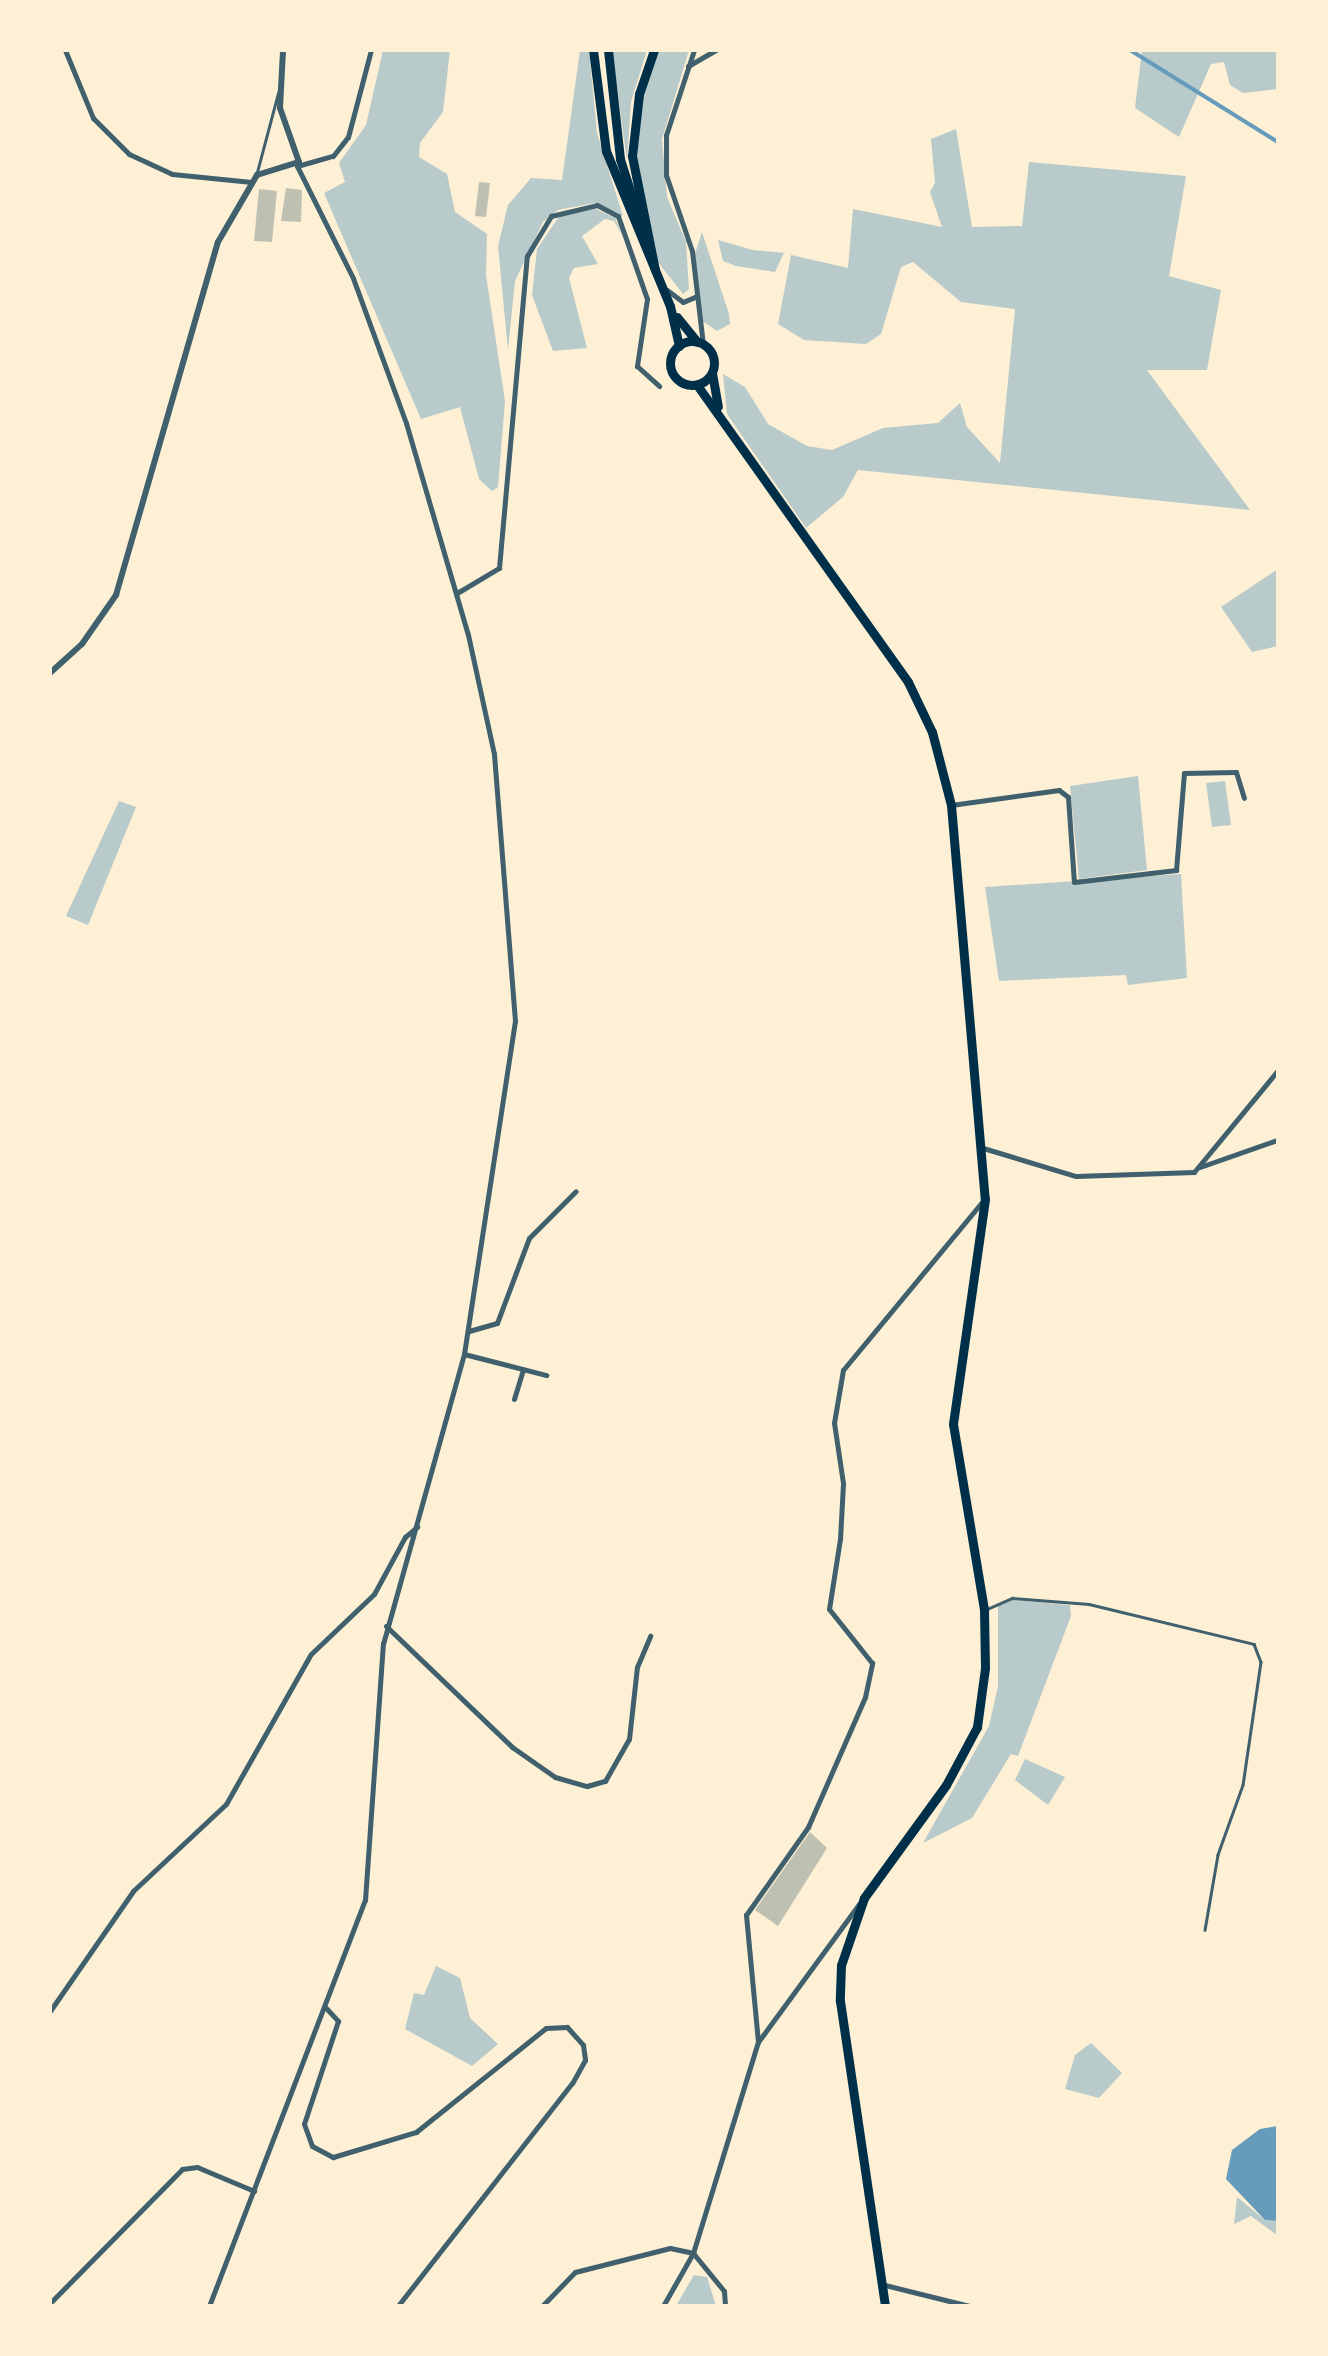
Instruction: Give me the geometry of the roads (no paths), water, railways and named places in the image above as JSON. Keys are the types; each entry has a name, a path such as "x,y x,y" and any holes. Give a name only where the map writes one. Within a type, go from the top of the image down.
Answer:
{"main road":[{"path":"593,50 606,151 670,306 678,346 672,372 679,382 698,385 721,414 908,682 932,732 951,805 983,1148 984,1199 953,1424 984,1610 977,1727 946,1785 864,1898 840,1965 840,2000 885,2306"},
{"path":"608,50 620,160 655,270"},
{"path":"654,50 637,106 632,156 655,270"},
{"path":"670,306 713,355 712,374 721,414"},
{"path":"678,346 700,343"},
{"path":"698,385 712,374"}],"street":[{"path":"65,50 93,118 129,154 172,174 255,179 333,156 348,137 371,50"},
{"path":"209,2306 365,1900 386,1626 418,1527 469,1331 514,1021 494,754 457,593 406,422 353,278 297,166 278,92 283,50"},
{"path":"694,50 666,135 666,176 686,227 700,343"},
{"path":"688,66 716,50"},
{"path":"50,673 82,644 116,595 218,242 255,179"},
{"path":"457,593 499,568 527,256 551,216 583,205 611,208 622,223 647,299 637,366 659,386"},
{"path":"661,283 683,302 696,294"},
{"path":"951,805 1059,790 1068,797 1074,882 1176,870 1184,773 1236,772 1244,798"},
{"path":"1194,1172 1278,1070"},
{"path":"983,1148 1076,1176 1194,1172 1213,1159 1277,1140"},
{"path":"469,1331 496,1323 530,1238 576,1191"},
{"path":"758,2042 746,1915 808,1827 865,1697 872,1663 829,1609 840,1539 843,1484 834,1422 844,1370 984,1199"},
{"path":"464,1354 546,1375"},
{"path":"514,1399 523,1369"},
{"path":"50,2011 133,1891 226,1804 312,1654 374,1594 405,1537 418,1527"},
{"path":"386,1626 512,1747 554,1777 586,1786 606,1781 629,1739 637,1667 650,1636"},
{"path":"663,2306 693,2253 758,2042 864,1898"},
{"path":"326,2008 338,2021 304,2124 312,2146 333,2157 416,2132 546,2028 567,2027 584,2045 584,2060 572,2083 398,2306"},
{"path":"50,2303 182,2168 197,2167 254,2191"},
{"path":"542,2306 575,2272 670,2248 693,2253 724,2291 725,2306"},
{"path":"884,2285 969,2306"}],"lane":[{"path":"255,179 278,92"},
{"path":"984,1610 1012,1598 1088,1604 1254,1644 1261,1662 1243,1786 1218,1855 1205,1930"}],"water":[{"path":"1278,2126 1278,2221 1265,2220 1226,2179 1232,2150 1260,2129"}],"waterway":[{"path":"1130,50 1278,142"}]}
